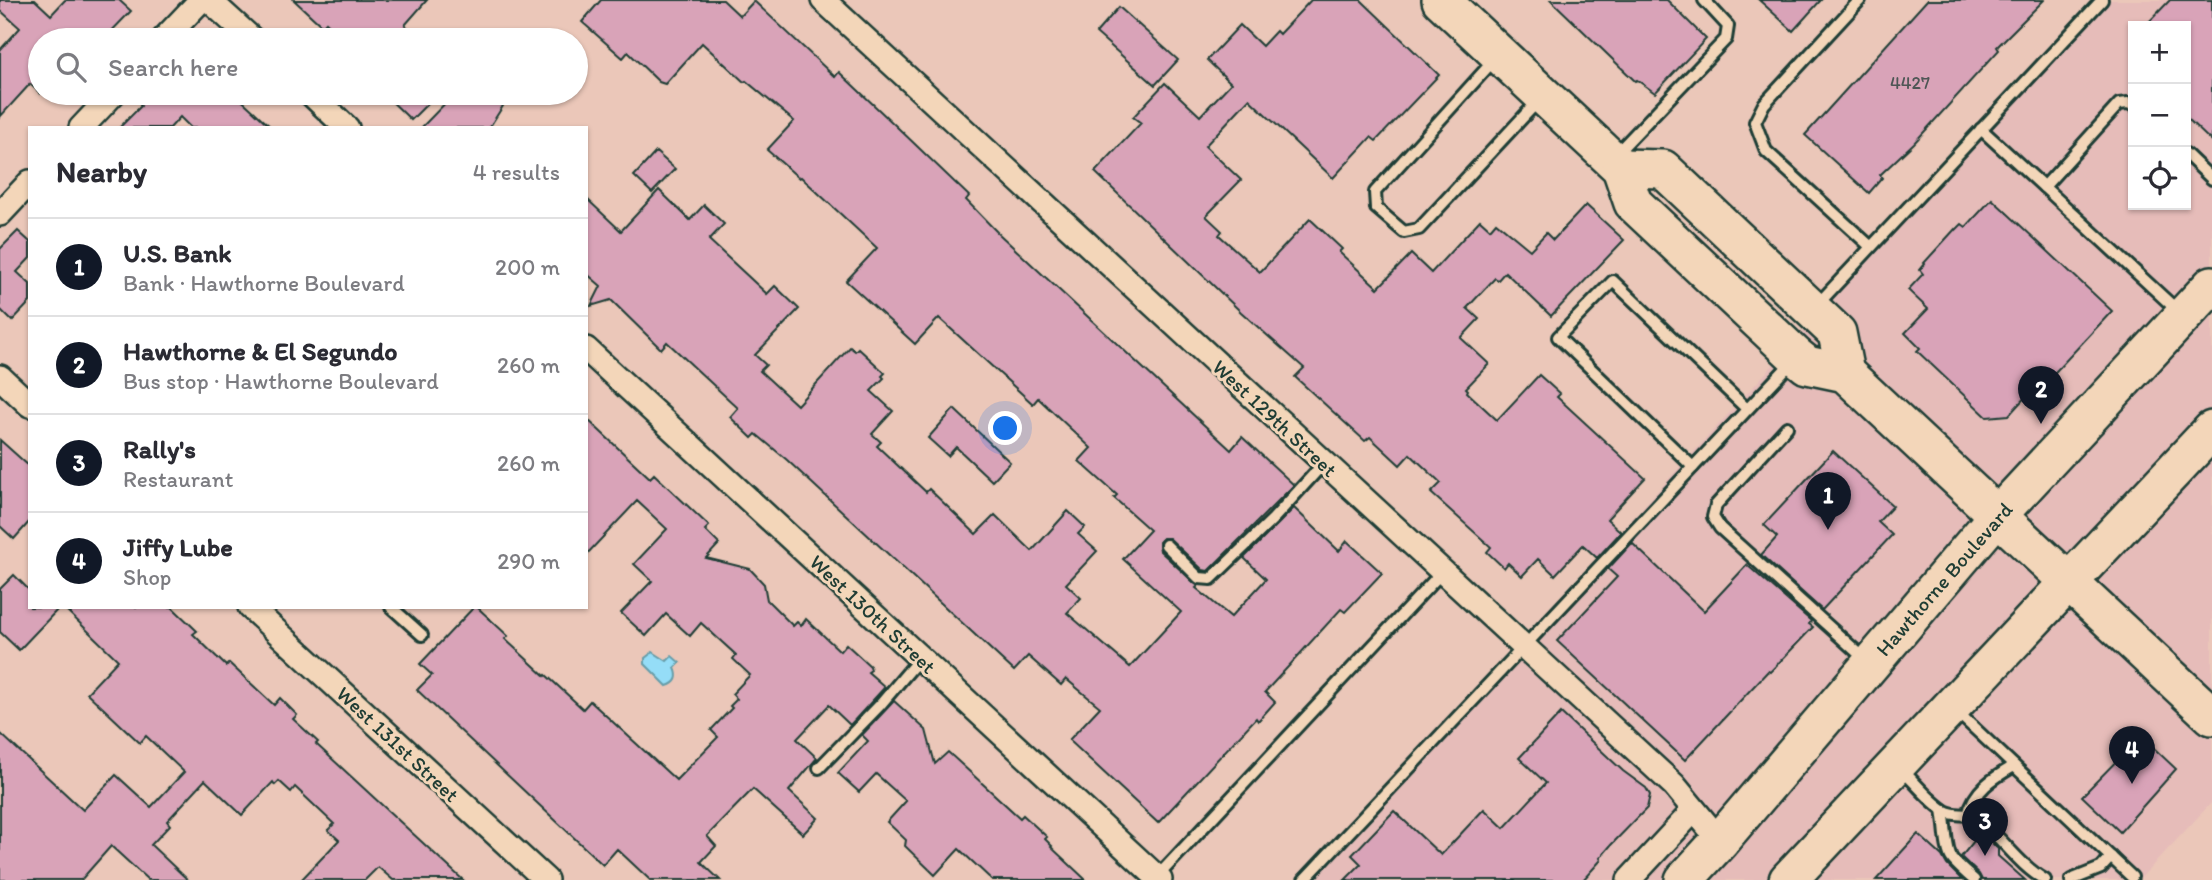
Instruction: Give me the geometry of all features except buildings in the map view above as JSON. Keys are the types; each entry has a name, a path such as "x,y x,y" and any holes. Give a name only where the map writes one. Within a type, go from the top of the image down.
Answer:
{"main road":[{"path":"1441,0 1616,163 1633,203 1797,357 1807,365 1845,373 2212,716"},
{"path":"1616,163 1663,169 1837,333 1845,373"},
{"name":"Hawthorne Boulevard","path":"1684,880 1997,516 2212,285"},
{"path":"1788,880 2212,430"},
{"path":"1720,841 1726,880"}],"street":[{"path":"174,28 201,0"},
{"path":"209,0 240,28"},
{"name":"West 129th Street","path":"823,0 1674,785 1720,841"},
{"path":"83,126 103,105"},
{"path":"323,105 346,126"},
{"path":"0,214 28,184"},
{"name":"West 130th Street","path":"588,351 1157,879"},
{"path":"0,377 28,403"},
{"name":"West 131st Street","path":"252,609 546,880"},
{"path":"1629,880 1694,810"}],"lane":[{"path":"1616,163 1726,39 1728,26 1704,0"},
{"path":"1860,0 1764,104 1755,122 1766,150 1871,246"},
{"path":"1812,310 2102,0"},
{"path":"1500,54 1375,192 1376,208 1404,232 1419,229 1543,95"},
{"path":"2044,187 2119,104 2128,103"},
{"path":"1981,129 2183,316"},
{"path":"2191,159 2212,179"},
{"path":"1693,467 1558,337 1613,281 1747,409"},
{"path":"1304,880 1797,357"},
{"path":"1787,427 1716,505 1713,517 1720,528 1871,664"},
{"path":"1166,545 1199,578 1211,579 1273,519 1324,463"},
{"path":"1157,879 1442,572"},
{"path":"393,609 422,635"},
{"path":"819,768 880,705 920,658"},
{"path":"1952,708 2132,877"},
{"path":"1897,765 1943,810 1958,816 1969,815 1978,820 2034,874 2045,880"},
{"path":"1969,815 1971,804 1989,780 2014,765"},
{"path":"1943,810 1948,830 1946,846 1951,859 1974,880"},
{"path":"2095,880 2111,857"},
{"path":"2071,880 2101,868"}],"shaded area":[{"path":"2107,0 2212,0 2212,802 2139,880 1302,880"}],"water":[{"path":"653,652 667,661 672,656 680,663 675,668 677,677 673,683 667,686 645,664 645,658"}],"place":[{"name":"Hawthorne & El Segundo","path":"2041,424"},
{"name":"U.S. Bank","path":"1828,530"},
{"name":"Jiffy Lube","path":"2132,784"},
{"name":"Rally's","path":"1985,856"}]}
